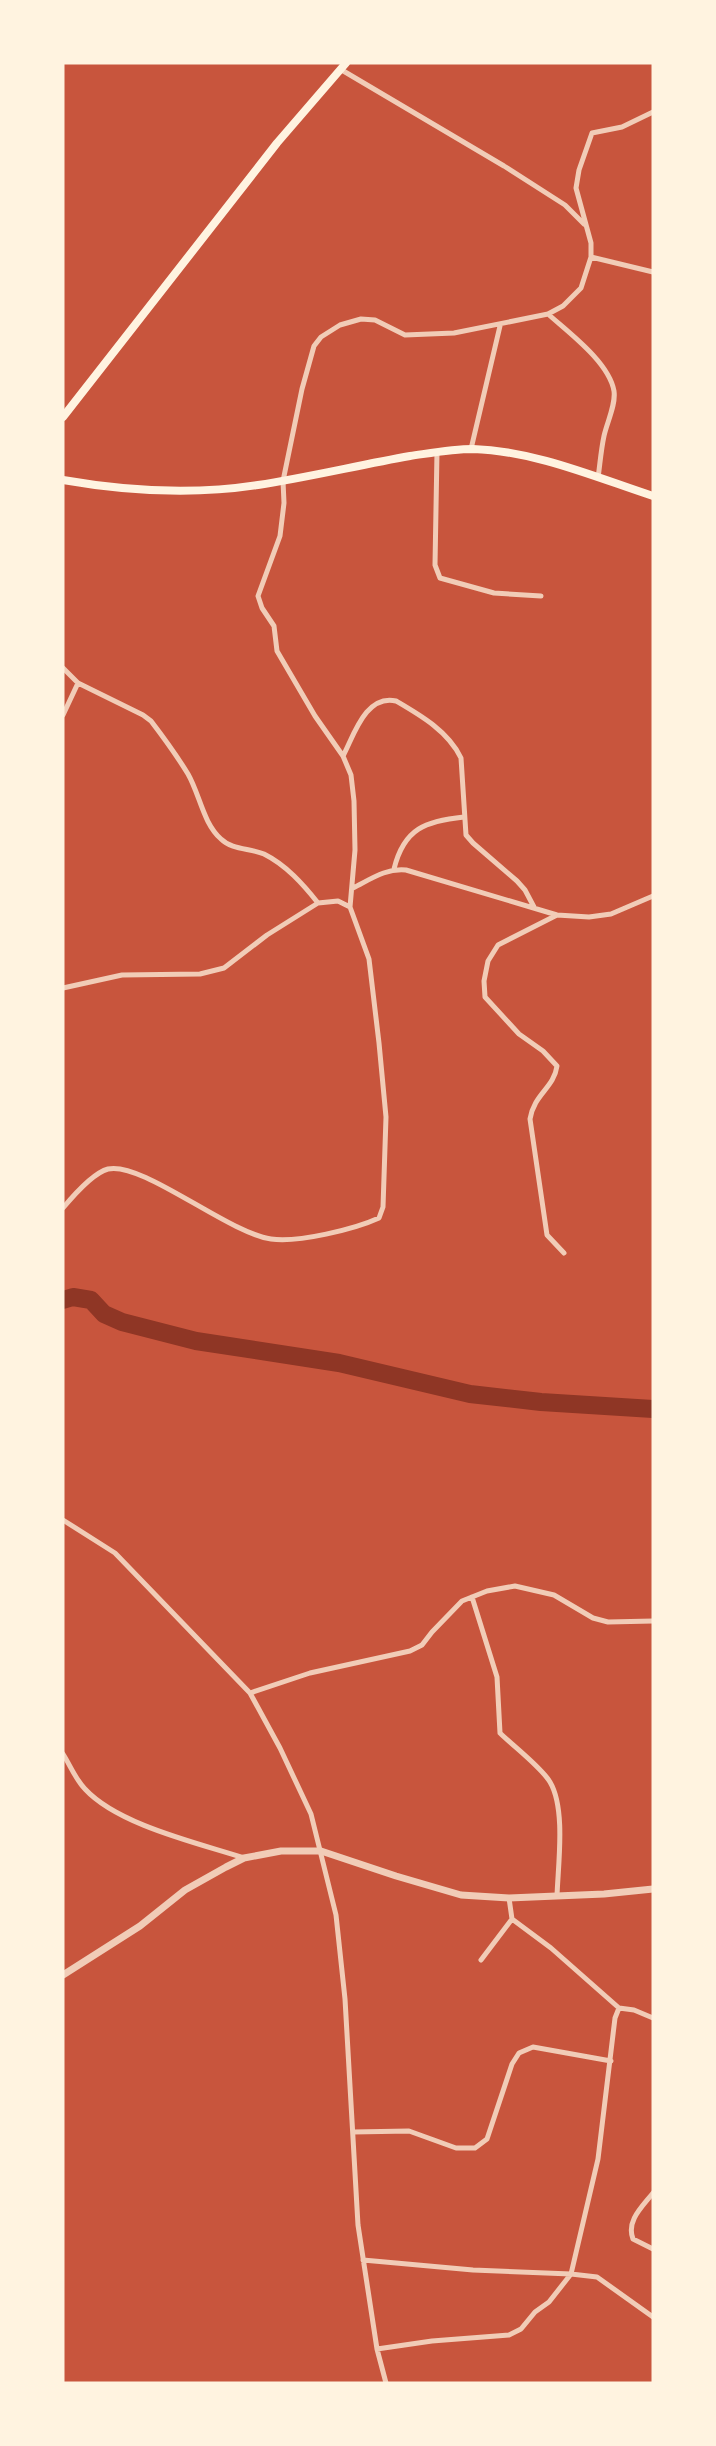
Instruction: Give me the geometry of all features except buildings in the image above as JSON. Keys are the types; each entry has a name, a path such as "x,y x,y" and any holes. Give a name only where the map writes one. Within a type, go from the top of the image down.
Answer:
{"highway":[{"path":"63,417 277,142 343,66"}],"main road":[{"path":"63,480 117,487 206,490 282,481 437,452 471,449 521,455 653,496"}],"street":[{"path":"343,66 565,205 585,225"},
{"path":"63,1208 74,1195 102,1171 111,1168 148,1179 235,1228 272,1239 318,1236 379,1218 382,1207 386,1117 369,958 350,907 353,888 354,801 351,775 342,756 315,716 277,651 274,626 262,608 258,596 280,536 284,503 282,481 310,355 321,337 340,325 361,319 375,320 405,334 454,333 500,326 515,320 548,314 571,300 581,288 591,257 591,243 576,188 579,170 592,133 622,127 653,112"},
{"path":"591,257 653,272"},
{"path":"548,314 589,351 603,368 613,386 614,399 604,437 598,478"},
{"path":"471,449 500,326"},
{"path":"437,452 435,565 440,578 494,593 541,596"},
{"path":"63,668 78,683 142,715 151,722 188,774 207,819 222,841 277,861 301,881 318,903"},
{"path":"63,715 78,683"},
{"path":"342,756 368,711 378,701 387,699 396,701 440,731 457,749 462,766 464,829 472,843 517,881 534,907"},
{"path":"394,869 397,857 418,829 436,820 464,817"},
{"path":"353,888 394,869 435,878 557,915 589,917 611,914 653,896"},
{"path":"63,988 122,975 200,974 224,968 267,935 318,903 338,901 350,907"},
{"path":"557,915 498,945 488,962 483,981 485,997 519,1034 543,1051 557,1066 555,1076 532,1105 530,1119 547,1235 564,1253"},
{"path":"63,1520 115,1553 250,1693 280,1748 311,1814 336,1915 345,1999 358,2225 372,2301 377,2349 386,2383"},
{"path":"250,1693 310,1673 410,1651 422,1645 462,1601 487,1591 515,1586 554,1595 593,1618 608,1622 653,1621"},
{"path":"472,1597 497,1677 500,1733 549,1780 555,1793 558,1818 557,1896"},
{"path":"63,1754 84,1789 108,1808 160,1830 244,1858"},
{"path":"63,1975 140,1926 185,1890 244,1858 280,1851 321,1851 461,1895 509,1898 653,1889"},
{"path":"509,1898 512,1919 550,1948 619,2008 633,2010 653,2018"},
{"path":"481,1960 512,1919"},
{"path":"377,2349 432,2341 509,2335 521,2328 535,2312 549,2302 571,2274 598,2159 615,2018 619,2008"},
{"path":"353,2132 409,2131 456,2148 475,2148 487,2139 512,2064 519,2053 533,2048 611,2061"},
{"path":"653,2193 631,2223 633,2240 653,2249"},
{"path":"363,2260 473,2270 597,2277 653,2317"}],"waterway":[{"path":"63,1300 73,1297 91,1300 104,1314 122,1322 196,1341 339,1363 470,1394 541,1402 653,1409"}]}
